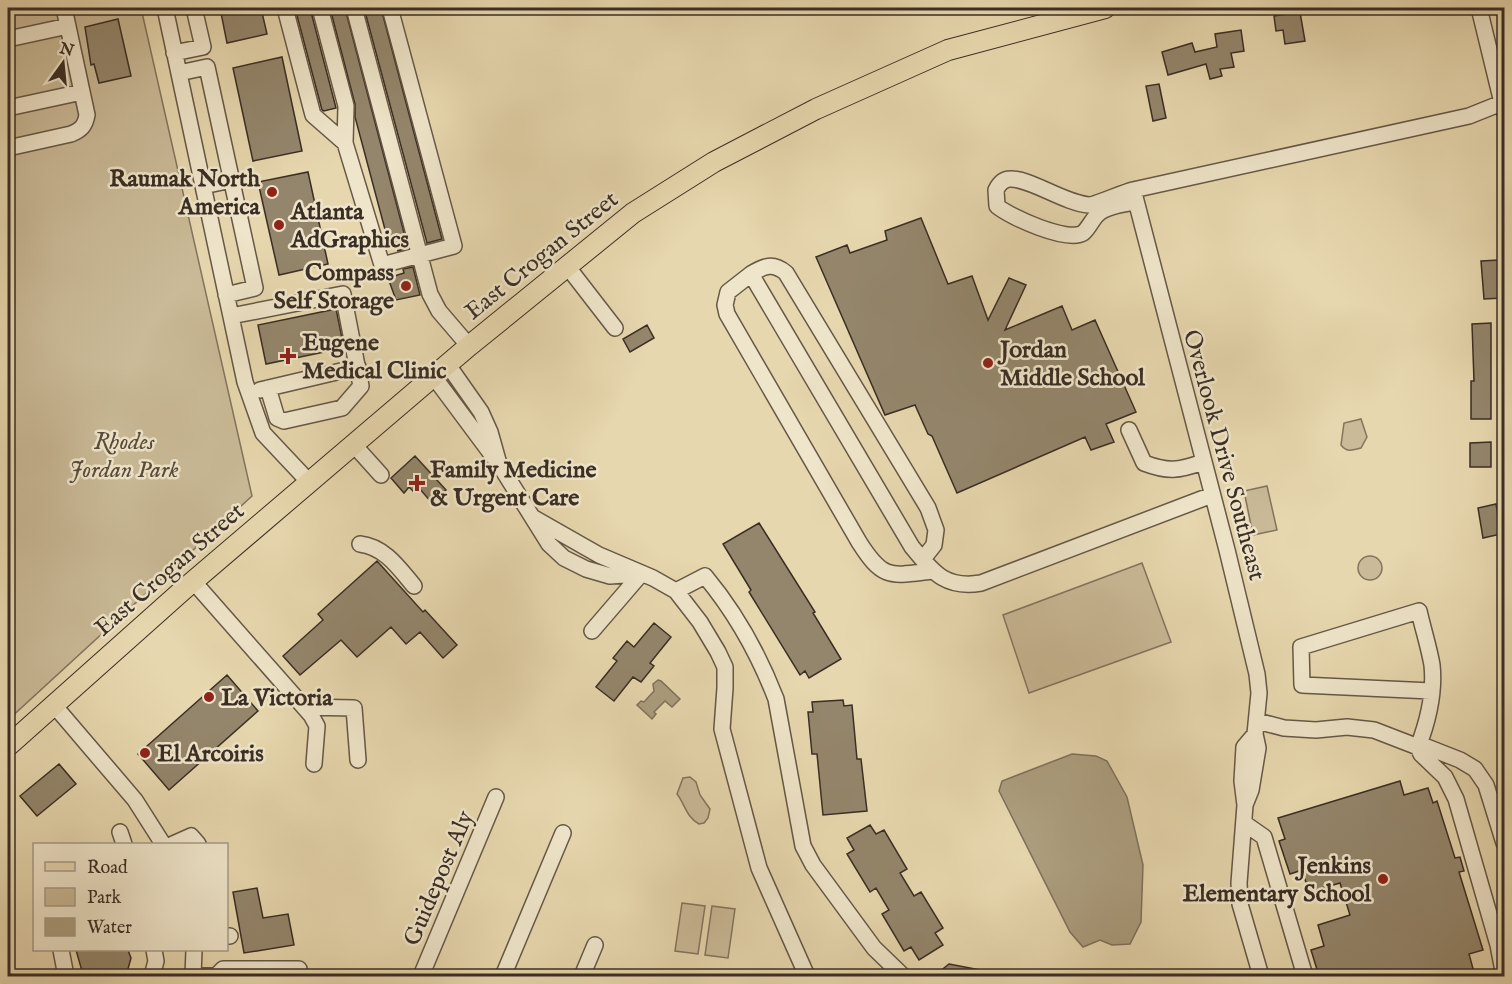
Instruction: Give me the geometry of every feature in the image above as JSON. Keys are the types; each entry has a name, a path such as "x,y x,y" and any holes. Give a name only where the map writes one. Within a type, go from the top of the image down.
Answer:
{"main road":[{"name":"East Crogan Street","path":"8,746 193,581 469,346 633,213 714,162 816,109 948,50 1105,8"}],"street":[{"path":"8,148 78,131 83,127 87,115 64,8"},
{"path":"165,8 248,392 263,433 310,483"},
{"path":"174,53 203,47 194,8"},
{"path":"285,8 313,115 345,143"},
{"path":"320,8 346,106 345,143 382,265 454,246 390,8"},
{"path":"354,8 434,302 469,346"},
{"path":"1134,196 1099,212 1082,233 1072,236 1052,232 1004,212 997,206 995,198 996,189 1002,181 1009,178 1020,180 1065,199 1091,205 1469,116 1504,105 1479,8"},
{"path":"8,39 68,26"},
{"path":"179,73 207,67 255,288 226,295"},
{"path":"8,108 82,92"},
{"path":"203,186 232,180"},
{"name":"Overlook Drive Southeast","path":"1134,196 1257,674 1258,748 1251,790 1245,805 1240,904 1261,976"},
{"path":"772,265 786,273 928,508 936,530 928,565 897,576 884,572 871,561 727,314 725,304 728,292 764,266 772,265"},
{"path":"567,267 615,328"},
{"path":"751,274 912,547 941,578 959,584 981,583 1212,495"},
{"path":"231,316 343,294 361,386 342,408 284,421 277,418 268,388"},
{"path":"248,392 358,367"},
{"path":"441,371 454,402 476,437 499,464 549,544 564,558 586,569 610,576 641,574"},
{"path":"1129,430 1144,463 1166,471 1203,462"},
{"path":"354,445 381,475"},
{"path":"534,518 584,547 653,578 676,591 700,622 718,652 725,667 726,688 722,729 759,868 807,976"},
{"path":"360,544 370,545 382,551 414,586"},
{"path":"577,564 584,547"},
{"path":"592,631 641,574"},
{"path":"676,591 705,576 731,608 769,679 776,699 803,846 813,865 874,948 903,976"},
{"path":"193,581 304,707 317,726 314,764"},
{"path":"1431,692 1302,685 1301,647 1419,611 1432,666 1431,692 1429,718 1418,747 1421,754 1445,777 1456,800 1498,945 1504,976"},
{"path":"53,704 135,800 162,843"},
{"path":"304,707 354,708 358,760"},
{"path":"1256,727 1316,730 1347,727 1374,730 1460,760 1475,769 1486,785 1504,843"},
{"name":"Guidepost Aly","path":"420,976 496,796"},
{"path":"1244,823 1264,837 1305,976"},
{"path":"503,976 563,833"},
{"path":"175,843 191,836 197,843"},
{"path":"582,976 595,945"},
{"path":"61,951 66,976"},
{"path":"152,976 156,961 154,951"},
{"path":"193,976 194,951"},
{"path":"199,976 216,976 223,969 299,969 297,976"}],"green space":[{"name":"Rhodes Jordan Park","path":"8,8 141,8 252,496 8,720"},
{"path":"1361,419 1367,437 1361,448 1346,449 1341,445 1344,423"},
{"path":"1267,486 1277,530 1253,535 1244,491"},
{"path":"1370,556 1379,559 1382,568 1379,577 1370,580 1361,577 1358,568 1361,559"},
{"path":"1142,563 1171,642 1029,693 1003,615"},
{"path":"690,777 696,782 700,795 710,809 704,823 699,824 691,818 677,794 683,778"},
{"path":"682,903 705,906 698,954 675,951"},
{"path":"712,906 735,909 728,958 705,955"}],"water":[{"path":"658,680 680,699 672,707 665,701 654,712 656,714 652,719 637,705 641,701 644,702 654,691 653,684"},
{"path":"1072,754 1096,756 1107,761 1127,797 1143,865 1141,922 1130,944 1112,945 1100,940 1083,947 1070,932 999,791 1002,781"}],"building":[{"path":"220,8 261,8 267,34 227,43"},
{"path":"295,8 310,8 336,108 322,110"},
{"path":"330,8 345,8 408,248 398,251 394,236 387,237 355,117 355,104"},
{"path":"364,8 381,8 442,239 427,243"},
{"path":"1300,12 1305,41 1285,44 1283,30 1276,31 1274,16"},
{"path":"118,19 131,76 99,83 94,64 91,65 85,27"},
{"path":"1241,30 1244,51 1231,53 1234,67 1220,69 1222,76 1210,79 1206,64 1168,75 1162,52 1192,43 1195,52 1217,47 1215,34"},
{"path":"282,57 302,151 253,161 233,68"},
{"path":"1159,84 1166,118 1153,121 1146,86"},
{"path":"308,172 328,264 279,275 258,182"},
{"name":"Jordan Middle School","path":"921,218 948,284 972,276 988,320 1009,278 1026,285 1005,330 1062,306 1072,330 1095,320 1136,412 1106,424 1114,442 1091,450 1085,437 957,493 932,436 928,434 915,405 885,415 816,257 847,245 850,253 887,240 885,231"},
{"path":"1499,260 1502,298 1484,299 1481,261"},
{"path":"413,267 420,295 396,300 388,278 404,273 403,269"},
{"path":"336,309 344,348 266,364 258,325"},
{"path":"1491,323 1491,419 1471,419 1471,381 1474,381 1472,324"},
{"path":"647,325 654,338 630,352 623,339"},
{"path":"1491,442 1491,467 1470,467 1470,443"},
{"name":"Family Medicine & Urgent Care","path":"415,456 446,490 432,503 419,488 414,492 409,487 404,493 391,478"},
{"path":"1496,504 1501,534 1483,538 1478,508"},
{"path":"759,523 815,612 813,613 841,659 809,678 805,671 800,675 749,592 751,590 723,544"},
{"path":"377,561 423,612 425,610 457,645 443,658 420,632 406,644 391,627 357,657 341,640 300,675 283,656 323,620 318,614"},
{"path":"654,623 671,637 650,663 654,666 641,682 633,677 614,701 596,687 617,661 613,658 627,641 634,647"},
{"path":"227,675 258,711 169,790 138,754"},
{"path":"843,700 844,706 852,705 857,759 861,759 867,811 823,815 817,754 812,754 808,712 813,712 812,702"},
{"path":"59,764 76,784 37,816 20,796"},
{"name":"Jenkins Elementary School","path":"1400,781 1404,795 1428,788 1433,803 1437,801 1455,858 1460,857 1464,871 1459,872 1483,950 1469,954 1475,976 1319,976 1311,950 1324,946 1318,925 1350,915 1340,883 1309,892 1302,870 1290,874 1279,841 1285,839 1278,818"},
{"path":"870,825 876,834 884,830 907,869 900,873 914,896 921,892 943,928 935,933 943,945 919,960 911,947 904,951 882,914 889,910 876,888 870,892 847,854 854,850 847,838"},
{"path":"257,888 263,918 288,914 294,945 244,953 233,892"},
{"path":"76,951 128,951 131,958 126,976 81,976 82,971"},
{"path":"949,964 986,971 985,976 934,976"}],"place":[{"name":"Raumak North America","path":"272,192"},
{"name":"Atlanta AdGraphics","path":"279,225"},
{"name":"Compass Self Storage","path":"406,286"},
{"name":"Eugene Medical Clinic","path":"288,356"},
{"name":"Jordan Middle School","path":"988,363"},
{"name":"Family Medicine & Urgent Care","path":"417,483"},
{"name":"La Victoria","path":"209,697"},
{"name":"El Arcoiris","path":"145,753"},
{"name":"Jenkins Elementary School","path":"1383,879"}]}
